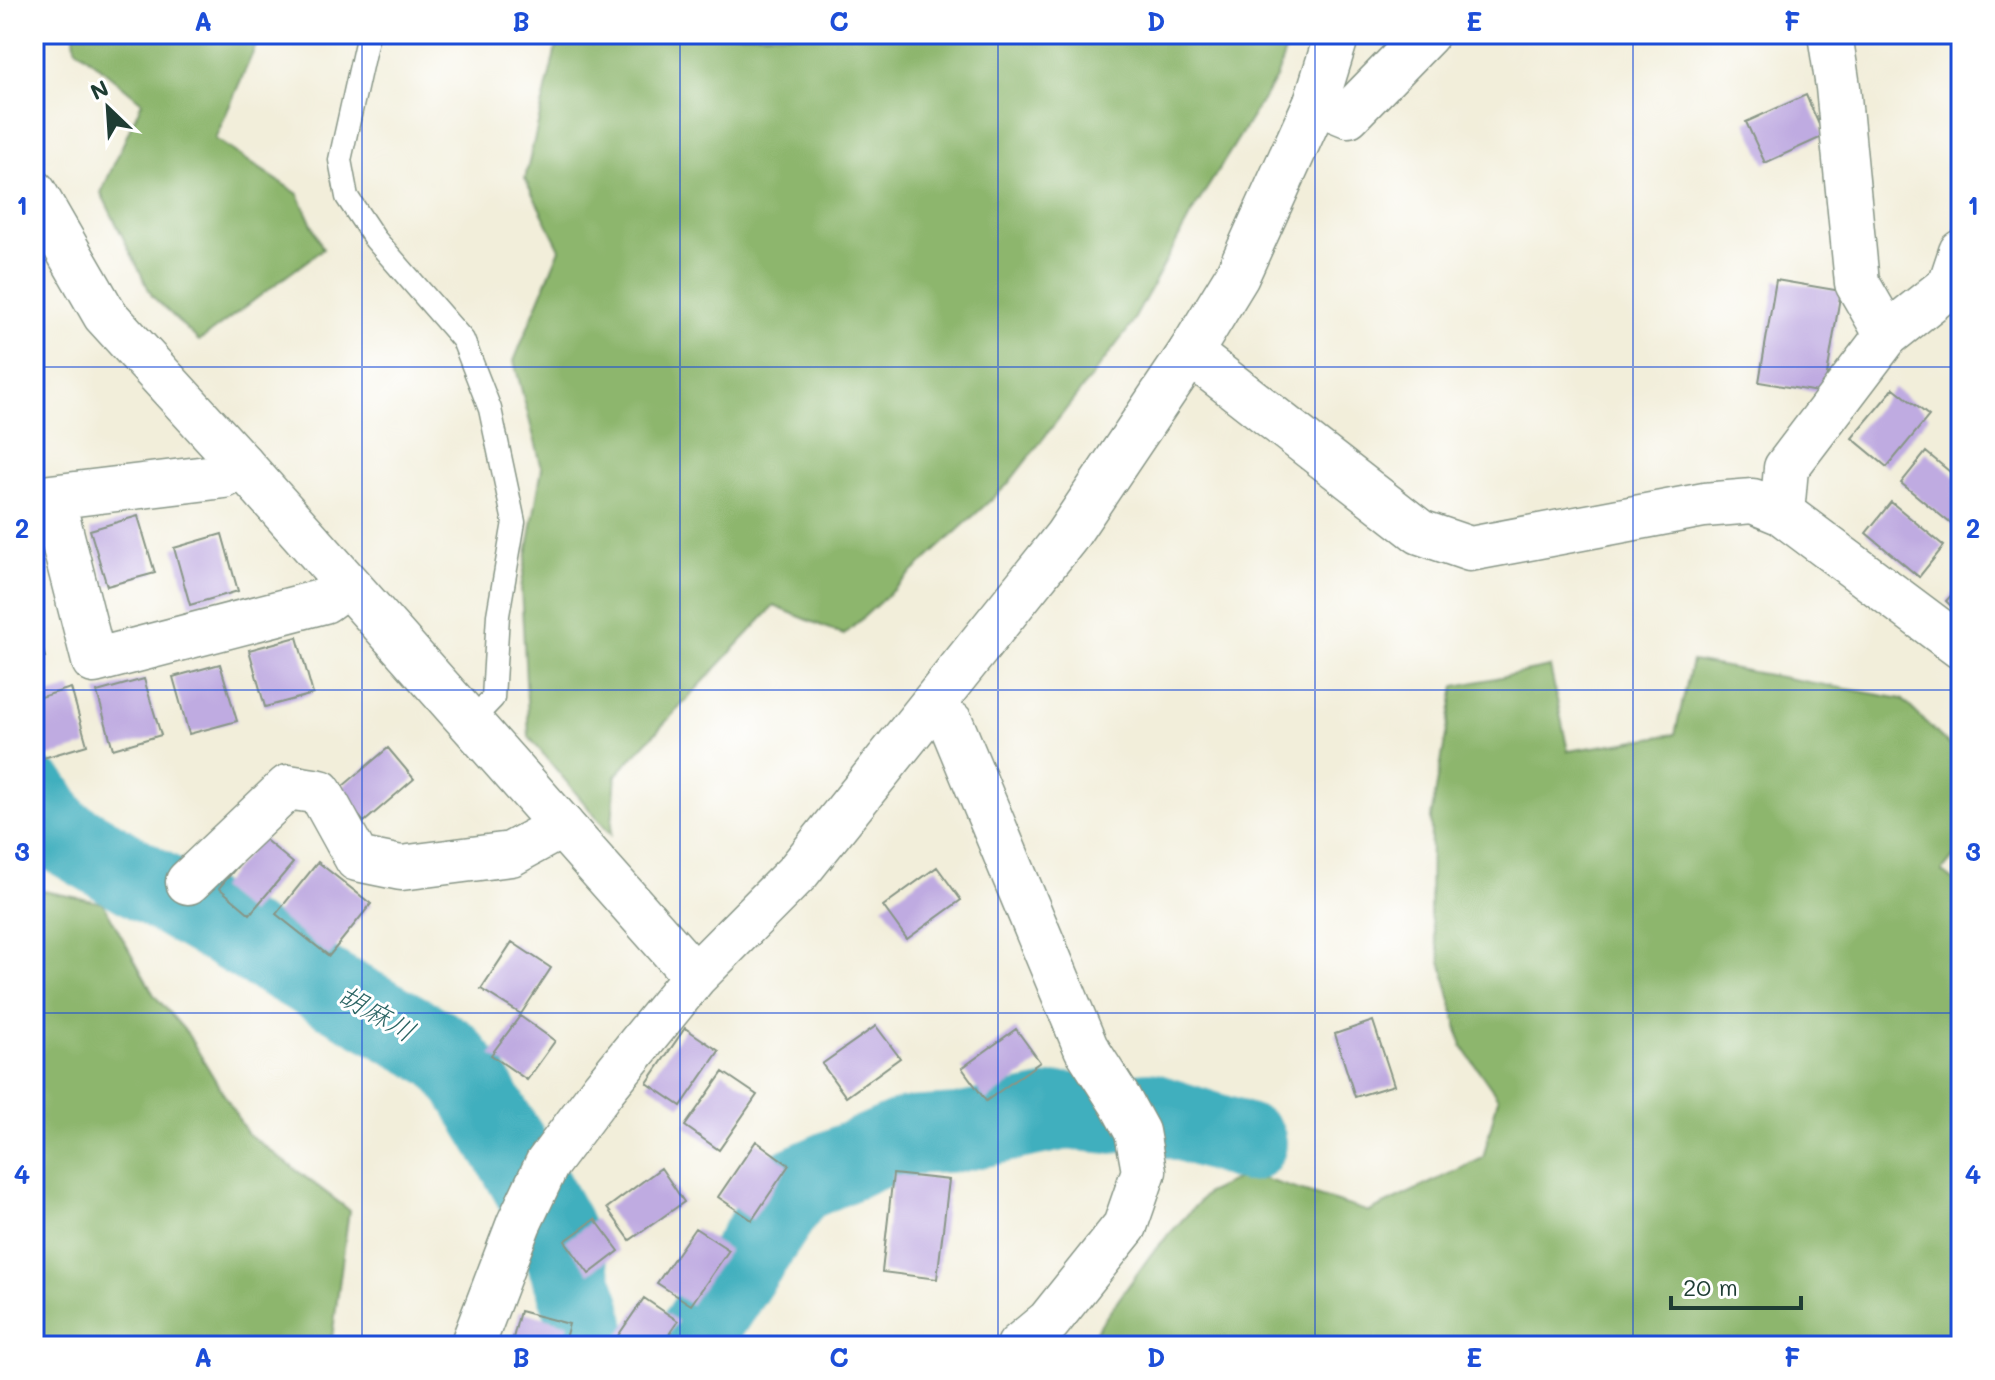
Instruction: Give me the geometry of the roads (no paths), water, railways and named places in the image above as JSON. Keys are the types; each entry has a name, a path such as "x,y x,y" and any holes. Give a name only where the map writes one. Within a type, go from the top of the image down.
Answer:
{"street":[{"path":"472,1346 519,1223 547,1164 695,976 798,872 1066,537 1190,353 1237,276 1316,102 1337,34"},
{"path":"1316,102 1348,115 1427,34"},
{"path":"1830,34 1857,283 1887,335"},
{"path":"34,192 105,315 695,976"},
{"path":"1782,513 1786,468 1887,335 1950,285 1961,252"},
{"path":"1190,353 1420,532 1470,549 1704,505 1753,501 1782,513 1961,647"},
{"path":"242,465 224,476 43,498 94,661 324,601 347,584"},
{"path":"929,709 951,723 1086,1048 1137,1132 1144,1171 1125,1226 1049,1321 1019,1346"},
{"path":"188,882 288,787 320,792 357,859 401,868 511,854 562,826"}],"lane":[{"path":"368,34 340,160 347,197 375,239 463,340 490,409 514,522 498,615 493,698 470,722"}],"waterway":[{"name":"胡麻川","path":"34,797 57,832 446,1053 470,1082 554,1227 583,1309 590,1346"},
{"path":"689,1346 796,1185 908,1136 959,1133 1065,1111 1109,1115 1148,1111 1248,1143"}]}
